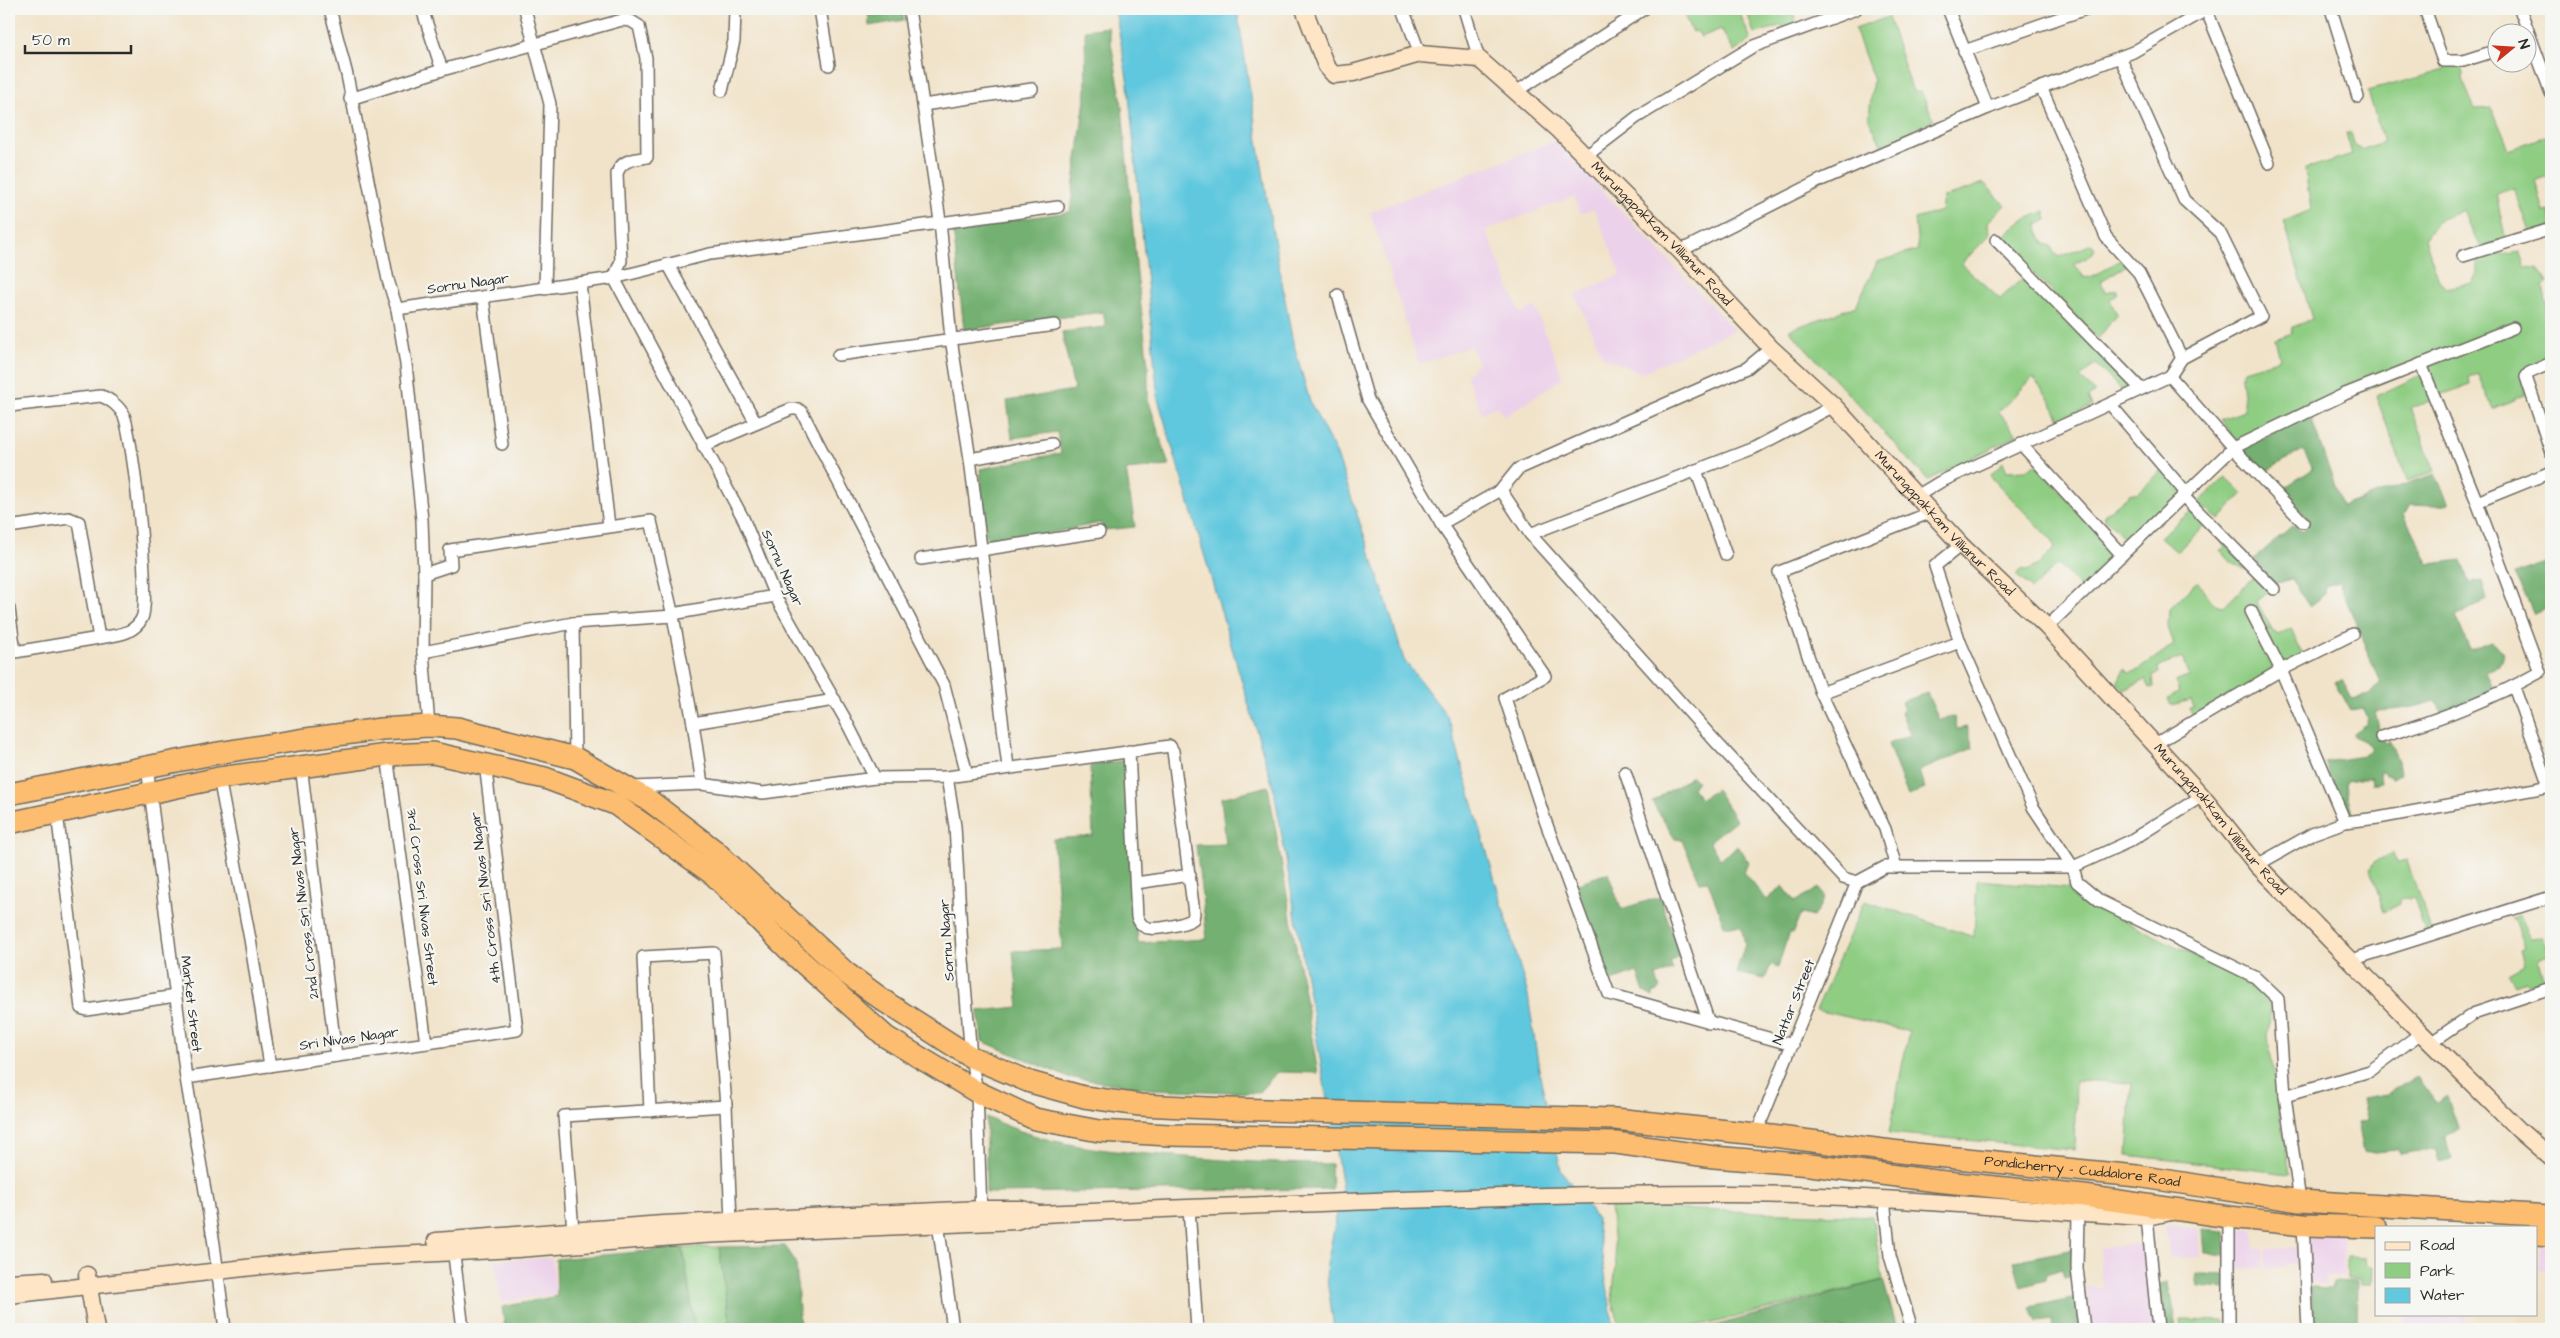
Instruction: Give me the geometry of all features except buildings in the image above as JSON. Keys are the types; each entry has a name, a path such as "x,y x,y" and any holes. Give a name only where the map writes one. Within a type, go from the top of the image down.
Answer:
{"highway":[{"name":"Pondicherry - Cuddalore Road","path":"9,794 147,766 299,740 381,729 429,726 457,728 575,758 650,801 714,850 846,973 887,1003 971,1056 1030,1082 1084,1098 1140,1105 1230,1109 1615,1119 1916,1154 2137,1176 2300,1201 2551,1216"},
{"name":"Pondicherry - Cuddalore Road","path":"9,823 219,778 301,765 387,755 433,753 485,763 545,778 615,804 714,875 790,952 886,1037 977,1092 1034,1119 1099,1131 1169,1135 1226,1134 1616,1143 1714,1157 1828,1167 1936,1181 2084,1196 2229,1217 2303,1225 2375,1227"},
{"path":"2538,1234 2551,1234"}],"street":[{"path":"330,9 346,75 388,280 397,309 406,364 422,520 424,574 423,652 429,726"},
{"path":"422,9 442,70"},
{"path":"526,9 550,104 545,289"},
{"path":"722,91 734,41 735,9"},
{"path":"820,9 829,65"},
{"path":"909,9 940,221 951,339 970,459 1008,767"},
{"path":"1304,9 1326,66 1334,75 1353,74 1420,54 1479,59 1464,9"},
{"path":"1403,9 1420,54"},
{"path":"1516,92 1644,9"},
{"path":"1586,156 1637,117 1752,47 1842,11 1856,9"},
{"path":"1948,9 1988,108"},
{"path":"1964,50 2086,9"},
{"path":"1680,251 1821,180 1988,108 2120,57 2206,9 2269,163"},
{"path":"2331,9 2358,97"},
{"path":"2425,9 2443,61 2463,61 2488,53"},
{"path":"2520,9 2524,22"},
{"path":"350,99 442,70 622,20 631,21 639,26 646,58 647,157 625,161 619,166 617,174 621,261 614,278"},
{"path":"2538,54 2547,69 2551,94"},
{"path":"1917,496 1940,482 2170,376 2182,358 2261,316 2220,233 2184,200 2120,57"},
{"name":"Murungapakkam Villianur Road","path":"1479,59 1586,156 1680,251 1771,348 1834,406 1961,545 2047,627 2202,796 2257,865 2519,1130 2551,1158"},
{"path":"2041,87 2106,237 2140,273 2182,358"},
{"path":"923,105 1032,89"},
{"path":"614,278 710,254 940,221 1058,207"},
{"path":"2463,256 2551,229"},
{"path":"1996,240 2141,389"},
{"path":"668,264 756,423"},
{"name":"Sornu Nagar","path":"397,309 614,278 743,518 775,596 835,700 875,778"},
{"path":"580,284 609,526"},
{"path":"1338,295 1368,400 1441,524 1546,676 1505,698 1545,820 1609,994 1793,1045"},
{"path":"483,297 502,444"},
{"path":"838,355 1055,325"},
{"path":"2047,627 2233,448 2345,394 2513,328"},
{"path":"1441,524 1501,490 1518,469 1746,368 1771,348"},
{"path":"2551,363 2529,373 2526,377 2551,452"},
{"path":"2381,736 2444,718 2514,687 2540,672 2477,502 2421,364"},
{"path":"2170,376 2233,448 2303,522"},
{"path":"9,406 101,396 110,401 124,416 135,475 145,574 144,613 142,620 131,631 12,653 9,609"},
{"path":"2110,404 2185,494 2274,589"},
{"path":"1530,534 1754,448 1834,406"},
{"path":"703,446 790,409 800,410 807,417 835,476 944,685 967,774"},
{"path":"970,459 1052,444"},
{"path":"2021,444 2122,555"},
{"path":"1696,470 1726,555"},
{"path":"2477,502 2551,472"},
{"path":"1501,490 1530,534 1716,742 1844,878 1857,882 1884,866 2073,867 2130,841 2202,796"},
{"path":"1896,867 1885,829 1821,693 1779,572 1932,512"},
{"path":"9,527 68,518 78,522 99,638"},
{"path":"424,574 451,565 450,550 651,521 673,616 694,723 702,784"},
{"path":"921,559 1099,532"},
{"path":"1961,545 1936,566 1960,642 2033,807 2073,867 2077,882 2100,901 2255,977 2278,999 2285,1096 2300,1201"},
{"path":"423,652 573,623 673,616 678,613 775,596"},
{"path":"2251,611 2280,670 2345,822"},
{"path":"573,623 575,758"},
{"path":"2154,744 2280,670 2353,634"},
{"path":"1821,693 1960,642"},
{"path":"2257,865 2312,834 2345,822 2378,818 2550,786 2514,687"},
{"path":"694,723 835,700"},
{"path":"626,787 702,784 763,793 875,778 947,777 1008,767 1166,746 1170,746 1173,751 1194,913 1193,919 1188,923 1149,929 1142,925 1137,917 1129,751"},
{"name":"3rd Cross Sri Nivas Street","path":"387,755 426,1043"},
{"name":"4th Cross Sri Nivas Nagar","path":"485,763 517,1030"},
{"name":"2nd Cross Sri Nivas Nagar","path":"301,765 336,1056"},
{"name":"Market Street","path":"147,766 186,1078 214,1244 225,1329"},
{"path":"1625,772 1709,1023"},
{"name":"Sornu Nagar","path":"947,777 955,826 971,1056 977,1092 982,1215"},
{"path":"219,778 250,939 270,1066"},
{"path":"57,813 81,1008 85,1011 175,996"},
{"path":"1136,883 1190,875"},
{"name":"Nattar Street","path":"1756,1134 1857,882"},
{"path":"2351,960 2551,897"},
{"path":"650,1111 643,957 714,953 726,1106 731,1220"},
{"path":"2285,1096 2370,1071 2473,1014 2551,988"},
{"name":"Sri Nivas Nagar","path":"186,1078 517,1030"},
{"path":"573,1231 564,1116 726,1106"},
{"path":"453,1246 517,1249 701,1235 938,1223 1022,1209 1038,1214 1269,1204 1627,1196 1726,1194 1884,1199 2147,1216 2180,1210"},
{"path":"1884,1199 1890,1256 1912,1329"},
{"path":"1189,1208 1197,1329"},
{"path":"2078,1213 2077,1268 2084,1329"},
{"path":"9,1295 88,1280 216,1266 453,1246 573,1231 731,1220 982,1215"},
{"path":"2147,1216 2158,1329"},
{"path":"2229,1217 2229,1329"},
{"path":"938,1223 952,1329"},
{"path":"2303,1225 2308,1329"},
{"path":"453,1246 463,1329"},
{"path":"9,1282 88,1280"},
{"path":"88,1280 96,1329"}],"shaded area":[{"path":"1556,141 1734,330 1641,373 1603,357 1575,295 1621,274 1594,209 1580,214 1574,197 1486,230 1520,314 1535,307 1563,378 1504,417 1497,406 1482,413 1466,376 1478,363 1471,346 1419,364 1370,212"},
{"path":"2166,1227 2198,1228 2201,1257 2169,1259"},
{"path":"2234,1229 2255,1230 2255,1248 2265,1249 2264,1268 2234,1269"},
{"path":"2308,1230 2342,1232 2344,1276 2326,1276 2328,1285 2311,1284"},
{"path":"2145,1244 2157,1329 2091,1329 2086,1287 2102,1287 2100,1248"},
{"path":"2541,1246 2551,1247 2551,1271 2539,1270"},
{"path":"2297,1247 2299,1265 2285,1264 2285,1268 2266,1269 2267,1249"},
{"path":"552,1258 556,1294 501,1302 495,1260"},
{"path":"2404,1316 2467,1316 2467,1329 2404,1329"}],"green space":[{"path":"868,9 902,9 904,20 869,26"},
{"path":"1681,9 1738,9 1751,40 1734,52 1721,29 1701,37 1697,31 1692,32"},
{"path":"1760,9 1792,9 1797,25 1785,30 1782,25 1754,34 1748,15"},
{"path":"1888,17 1913,92 1921,91 1934,120 1881,145 1869,118 1873,78 1855,29"},
{"path":"1108,27 1121,97 1137,274 1148,365 1148,399 1169,466 1126,470 1135,527 1104,530 1100,523 987,546 980,469 1061,453 1057,432 1012,438 1007,401 1074,390 1062,332 1106,327 1103,312 964,330 953,228 1070,212 1086,91 1085,30"},
{"path":"2446,63 2459,63 2463,72 2462,79 2475,109 2492,108 2509,149 2551,134 2551,175 2535,181 2544,212 2551,211 2551,228 2531,234 2514,188 2496,194 2506,241 2482,247 2472,234 2463,210 2437,221 2425,239 2439,281 2446,288 2472,283 2477,273 2477,259 2495,249 2497,255 2519,251 2525,267 2538,268 2547,282 2543,287 2548,311 2551,314 2551,361 2524,375 2524,395 2493,409 2478,374 2469,377 2470,385 2437,396 2424,366 2236,441 2221,419 2245,411 2241,378 2244,370 2280,359 2275,339 2292,333 2293,327 2312,319 2284,221 2311,210 2305,169 2352,154 2346,133 2351,133 2355,146 2361,150 2383,142 2368,91 2445,70"},
{"path":"1984,183 2005,205 1988,222 1989,236 1961,264 2000,299 2027,274 2133,383 2121,390 2096,364 2080,378 2095,392 2088,397 2092,406 2061,421 2050,400 2033,378 1998,412 2018,435 1928,480 1789,330 1856,306 1877,262 1918,250 1915,219 1941,211 1943,198"},
{"path":"2045,211 2047,220 2037,224 2038,232 2045,244 2051,246 2054,253 2060,257 2092,244 2095,250 2085,259 2073,264 2085,278 2095,275 2121,260 2127,265 2101,281 2105,292 2117,290 2117,295 2110,300 2117,314 2098,339 2000,239 2022,221"},
{"path":"2421,375 2433,400 2410,408 2435,471 2407,481 2376,396"},
{"path":"2310,415 2342,506 2435,474 2449,503 2432,506 2410,505 2404,515 2429,564 2462,560 2470,583 2482,581 2487,599 2456,617 2470,650 2492,642 2504,652 2499,666 2486,671 2495,693 2443,716 2435,701 2406,708 2375,711 2381,737 2388,744 2389,740 2398,761 2400,773 2392,778 2379,771 2381,782 2372,784 2371,777 2347,781 2345,785 2352,814 2346,819 2325,762 2363,756 2372,748 2364,741 2353,736 2353,733 2366,724 2368,718 2364,709 2351,711 2335,682 2342,679 2352,699 2369,695 2380,683 2339,582 2326,586 2325,594 2309,606 2291,579 2274,584 2254,559 2293,525 2303,531 2310,522 2282,489 2313,469 2303,450 2263,473 2243,448"},
{"path":"2003,462 2007,471 2026,470 2035,464 2119,554 2082,589 2058,564 2032,589 2016,575 2023,569 2027,571 2038,565 2055,548 2053,542 1990,476"},
{"path":"2163,469 2185,493 2131,545 2103,516 2131,493 2137,494"},
{"path":"2226,477 2243,493 2219,520 2198,503"},
{"path":"2190,512 2206,521 2249,571 2232,563 2220,550 2225,548 2223,544 2204,525 2177,552 2160,537"},
{"path":"2551,561 2551,606 2534,614 2515,574"},
{"path":"2256,574 2271,590 2256,601 2273,631 2278,635 2291,628 2301,652 2307,655 2195,718 2189,708 2194,707 2191,700 2171,705 2168,699 2179,692 2175,682 2190,676 2183,658 2158,667 2159,673 2153,675 2154,687 2150,688 2146,680 2124,690 2117,683 2124,669 2129,673 2138,670 2174,644 2168,627 2169,609 2197,581 2213,603 2224,607"},
{"path":"1927,693 1939,720 1954,716 1957,729 1967,727 1973,748 1919,771 1925,789 1908,796 1888,744 1910,735 1901,712 1904,710 1901,702"},
{"path":"1126,760 1138,943 1207,939 1196,845 1226,844 1221,798 1268,786 1318,1073 1277,1072 1258,1093 1151,1089 1067,1077 982,1041 978,1011 1019,1007 1013,951 1062,949 1053,839 1093,836 1090,766"},
{"path":"1692,776 1697,781 1692,788 1701,799 1716,789 1736,820 1709,842 1720,859 1738,846 1749,863 1743,872 1767,900 1783,886 1795,902 1819,888 1825,898 1813,917 1801,914 1792,934 1789,932 1778,967 1771,964 1765,979 1736,973 1745,944 1741,926 1724,926 1708,881 1700,882 1682,840 1675,839 1652,802"},
{"path":"2393,853 2397,863 2407,861 2431,930 2425,932 2414,897 2400,899 2400,904 2384,912 2370,869 2374,862"},
{"path":"1608,873 1621,909 1660,897 1680,957 1670,961 1673,970 1656,976 1660,990 1653,993 1653,997 1644,992 1637,972 1609,982 1572,885"},
{"path":"1977,880 2071,888 2104,910 2258,988 2271,1007 2268,1037 2290,1174 2127,1155 2132,1083 2076,1080 2074,1150 1889,1133 1909,1031 1816,1010 1865,901 1974,937"},
{"path":"2519,915 2530,938 2542,937 2549,955 2538,960 2544,980 2527,984 2526,981 2515,985 2508,973 2524,964 2520,950 2524,948 2515,922 2511,918"},
{"path":"2417,1077 2436,1103 2447,1096 2459,1130 2445,1136 2451,1159 2438,1162 2435,1149 2400,1155 2397,1150 2364,1153 2358,1122 2367,1121 2362,1099 2385,1095"},
{"path":"986,1117 1033,1135 1079,1146 1233,1161 1331,1164 1332,1189 986,1193"},
{"path":"1610,1207 1872,1216 1883,1280 1712,1323 1674,1329 1621,1329 1612,1300 1616,1264"},
{"path":"2203,1229 2225,1231 2226,1256 2205,1254"},
{"path":"785,1246 796,1262 800,1329 730,1328 719,1247"},
{"path":"719,1247 730,1328 732,1329 695,1329 683,1248"},
{"path":"683,1248 695,1329 505,1329 502,1307 557,1296 556,1259"},
{"path":"2074,1249 2075,1275 2064,1277 2062,1269 2046,1274 2045,1280 2021,1287 2014,1261"},
{"path":"2347,1256 2366,1257 2367,1265 2373,1266 2372,1284 2361,1284 2361,1279 2347,1279"},
{"path":"2197,1274 2225,1275 2225,1289 2199,1287"},
{"path":"1883,1280 1897,1329 1703,1329"},
{"path":"2358,1281 2357,1329 2313,1329 2311,1288 2332,1289 2334,1282"},
{"path":"2168,1282 2176,1328 2162,1328 2158,1283"},
{"path":"2077,1297 2081,1329 2052,1329 2051,1320 2037,1322 2031,1307"},
{"path":"2180,1320 2224,1321 2224,1329 2181,1329"}],"water":[{"path":"1115,9 1237,9 1270,216 1292,338 1310,402 1337,455 1404,660 1448,717 1528,995 1540,1076 1561,1170 1596,1219 1614,1329 1334,1329 1326,1270 1342,1187 1274,790 1158,399 1128,84"}]}
